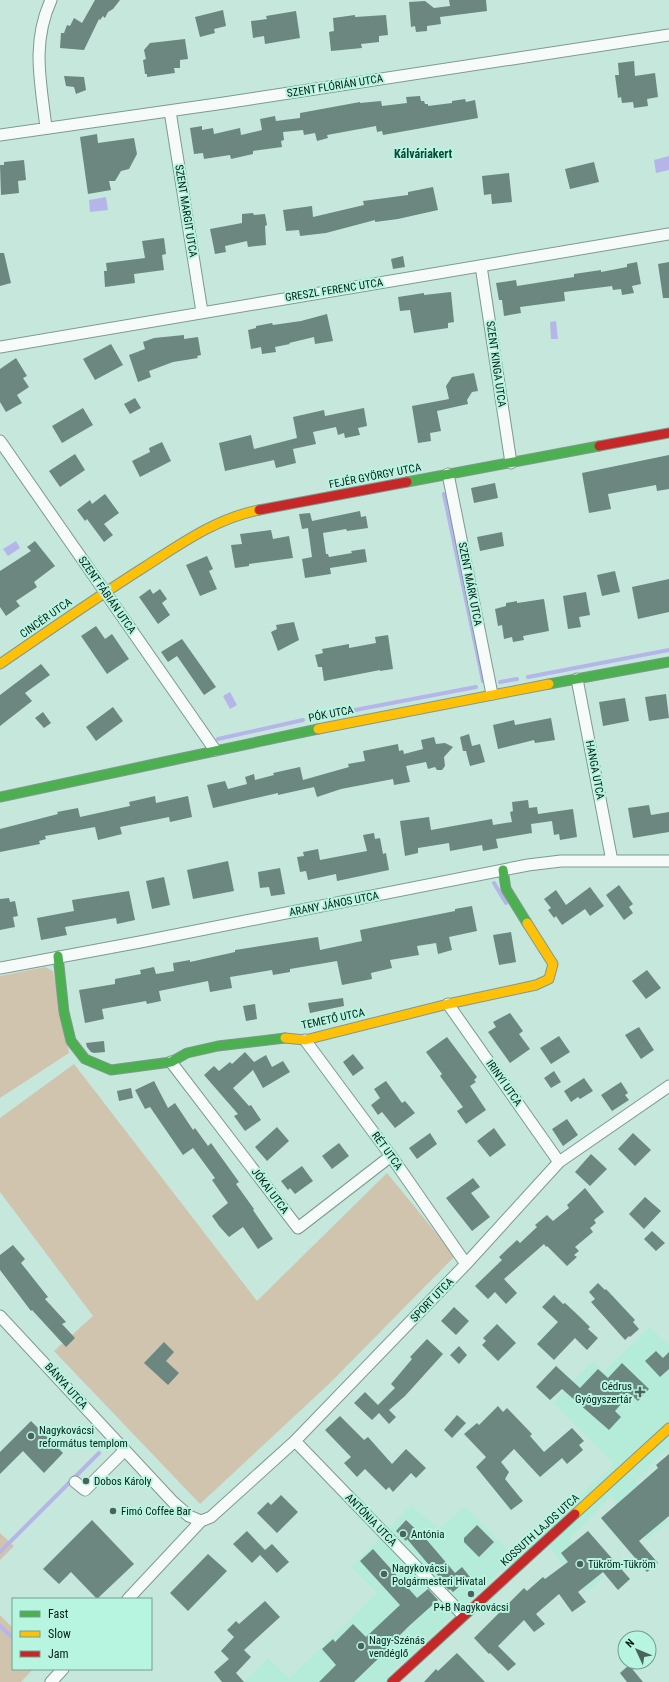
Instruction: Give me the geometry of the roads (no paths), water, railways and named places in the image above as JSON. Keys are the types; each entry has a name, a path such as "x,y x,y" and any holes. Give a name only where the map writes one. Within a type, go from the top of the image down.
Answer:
{"street":[{"path":"46,128 38,63 38,41 44,14 51,0"},
{"name":"SZENT FLÓRIÁN UTCA","path":"0,135 669,35"},
{"name":"SZENT MARGIT UTCA","path":"170,110 202,312"},
{"name":"GRESZL FERENC UTCA","path":"0,347 669,234"},
{"name":"SZENT KINGA UTCA","path":"481,266 511,463"},
{"name":"FEJÉR GYÖRGY UTCA","path":"105,592 204,529 240,513 669,433"},
{"name":"SZENT FÁBIÁN UTCA","path":"0,441 215,750"},
{"name":"SZENT MÁRK UTCA","path":"448,474 492,694"},
{"name":"CINCÉR UTCA","path":"0,664 105,592"},
{"name":"PÓK UTCA","path":"0,797 123,772 215,750 492,694 577,680 669,662"},
{"name":"HANGA UTCA","path":"577,680 612,860"},
{"name":"ARANY JÁNOS UTCA","path":"0,968 58,956 140,942 528,865 561,861 669,861"},
{"name":"TEMETŐ UTCA","path":"58,956 64,1012 71,1041 85,1059 111,1070 171,1062 187,1053 218,1046 289,1037 305,1040 448,1004 536,986 549,979 553,964 506,889 503,870"},
{"name":"IRINYI UTCA","path":"448,1004 560,1162"},
{"name":"RÉT UTCA","path":"305,1040 391,1156 466,1264"},
{"name":"JÓKAI UTCA","path":"171,1062 298,1228 391,1156"},
{"name":"SPORT UTCA","path":"129,1598 201,1521 212,1517 295,1441 466,1264 560,1162 669,1086"},
{"name":"BÁNYA UTCA","path":"0,1316 180,1509 194,1519 201,1521"},
{"name":"KOSSUTH LAJOS UTCA","path":"392,1682 463,1615 669,1428"},
{"name":"ANTÓNIA UTCA","path":"295,1441 463,1615"},
{"path":"75,1482 85,1490 124,1450"},
{"path":"51,1682 62,1670"}],"water":[{"path":"669,156 669,170 656,173 654,160"},
{"path":"106,197 108,210 90,212 89,200"},
{"path":"556,321 558,339 551,339 550,322"},
{"path":"16,541 20,548 8,556 3,549"},
{"path":"230,692 237,705 230,709 223,696"}],"waterway":[{"path":"444,494 483,681"},
{"path":"528,677 669,650"},
{"path":"500,682 517,679"},
{"path":"355,710 476,687"},
{"path":"315,718 346,712"},
{"path":"218,739 303,720"},
{"path":"494,883 506,903"},
{"path":"0,1552 99,1453"},
{"path":"0,1626 12,1637"}],"place":[{"name":"Cédrus Gyógyszertár","path":"640,1392"},
{"name":"Nagykovácsi református templom","path":"31,1436"},
{"name":"Dobos Károly","path":"86,1481"},
{"name":"Fimó Coffee Bar","path":"113,1511"},
{"name":"Antónia","path":"403,1534"},
{"name":"Tükröm-Tükröm","path":"580,1564"},
{"name":"Nagykovácsi Polgármesteri Hivatal","path":"384,1574"},
{"name":"P+B Nagykovácsi","path":"471,1594"},
{"name":"Nagy-Szénás vendéglő","path":"361,1646"}],"district":[{"name":"Kálváriakert","path":"423,154"}]}
